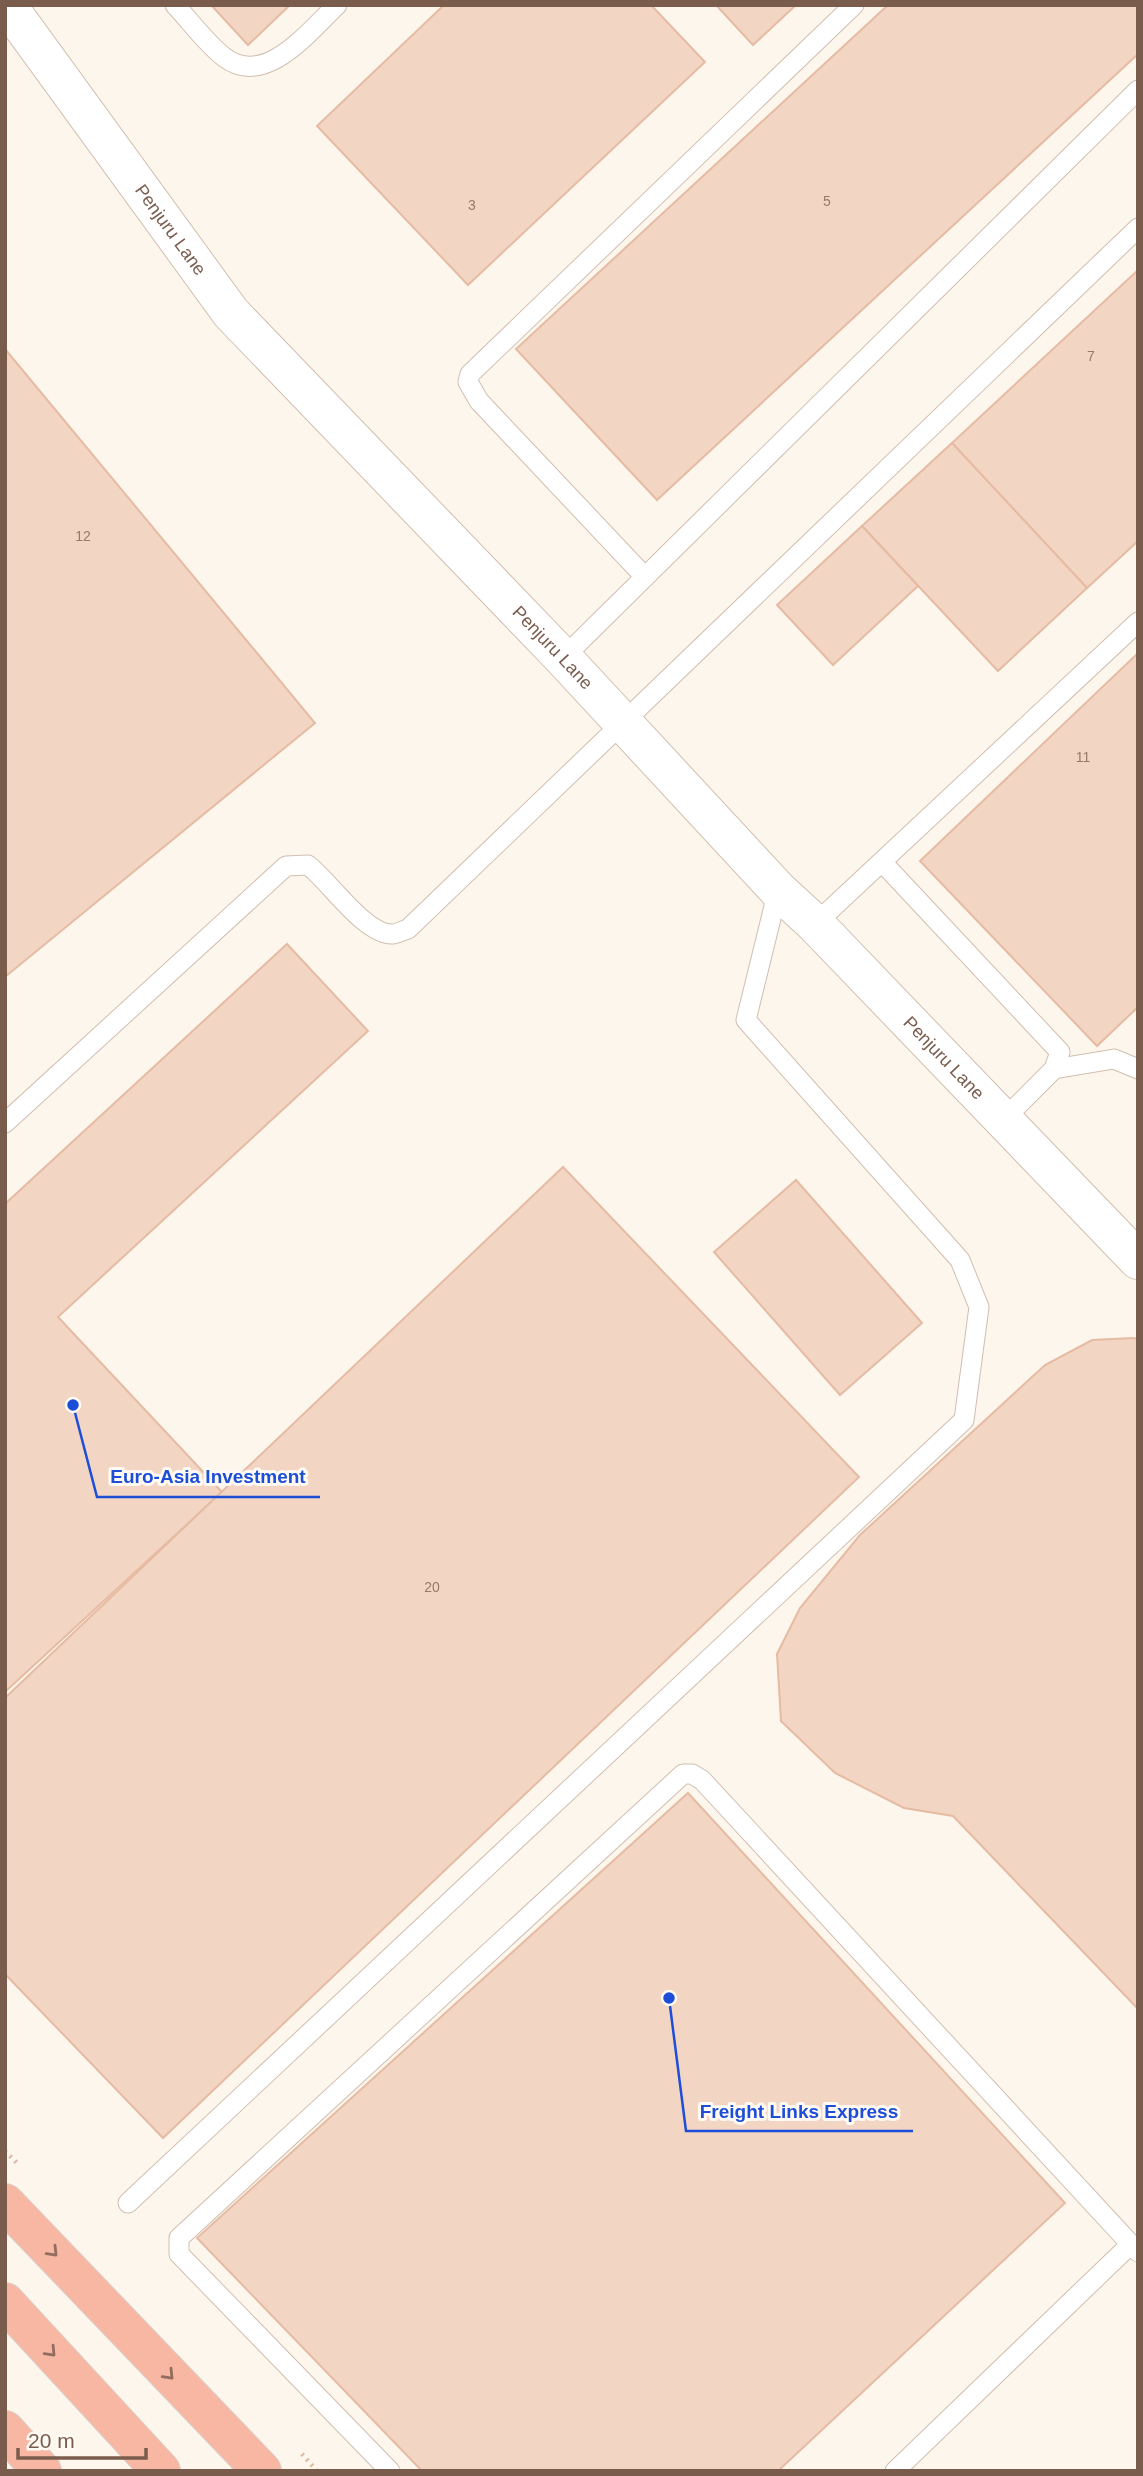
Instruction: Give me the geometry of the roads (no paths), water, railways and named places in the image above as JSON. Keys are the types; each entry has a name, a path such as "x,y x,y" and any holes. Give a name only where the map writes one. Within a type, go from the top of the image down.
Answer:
{"highway":[{"path":"5,2203 262,2471"},
{"path":"5,2302 161,2471"},
{"path":"5,2430 42,2471"}],"street":[{"name":"Penjuru Lane","path":"7,5 232,313 563,658 778,890 815,924 1138,1260"}],"lane":[{"path":"175,5 225,58 246,67 279,59 337,5"},
{"path":"645,577 479,401 468,382 470,374 854,5"},
{"path":"563,658 1138,90"},
{"path":"5,1123 286,866 309,865 368,924 380,932 393,934 408,929 1138,228"},
{"path":"815,924 1138,622"},
{"path":"882,862 1060,1052 1054,1069 1004,1119"},
{"path":"128,2203 964,1420 979,1307 960,1260 746,1020 778,890"},
{"path":"1054,1069 1114,1059 1138,1069"},
{"path":"390,2471 178,2253 178,2238 683,1774 692,1774 702,1780 1134,2248 895,2471"}],"place":[{"name":"Euro-Asia Investment","path":"73,1405"},
{"name":"Freight Links Express","path":"669,1998"}]}
